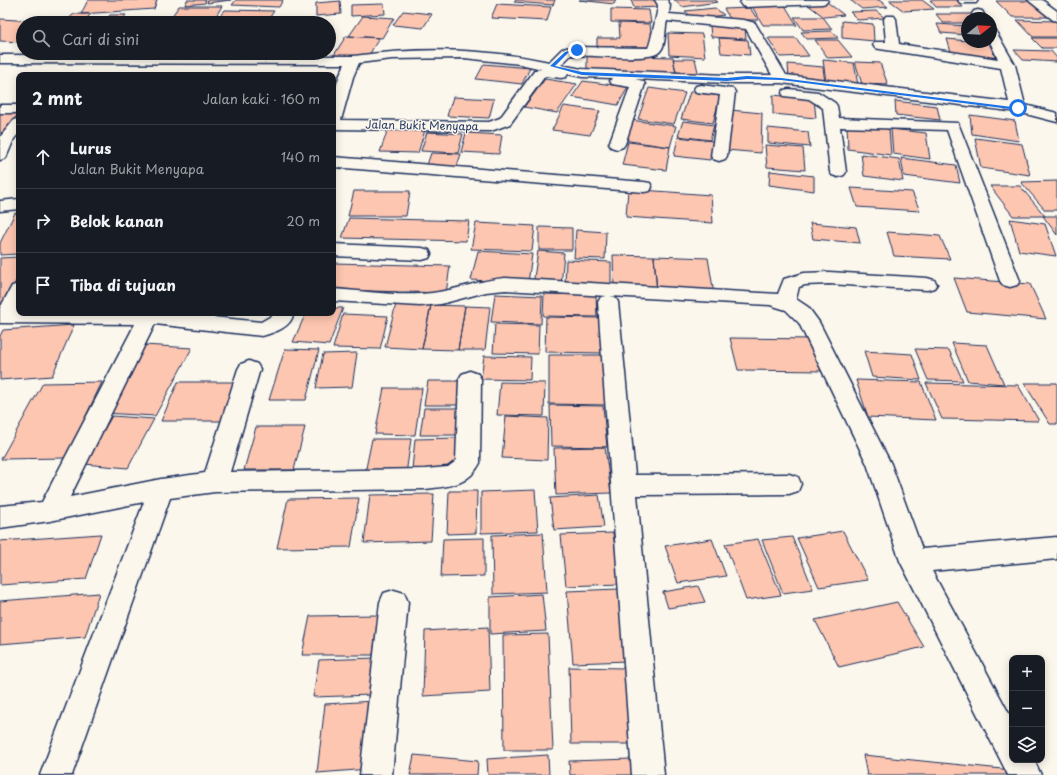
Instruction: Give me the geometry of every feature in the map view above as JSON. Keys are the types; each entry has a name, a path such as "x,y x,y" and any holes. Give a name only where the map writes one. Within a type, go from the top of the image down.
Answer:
{"street":[{"path":"552,66 567,52 571,51 653,52 657,46 664,5 661,0"},
{"path":"746,3 822,0"},
{"path":"964,0 972,0"},
{"path":"1034,0 1057,17"},
{"path":"662,17 744,24 751,26 781,79"},
{"path":"890,19 887,46 1008,65"},
{"path":"997,40 1000,44 1008,65 1018,108"},
{"path":"223,72 232,60 354,60 392,55 464,54 520,60 582,73 727,79 781,79 1018,108 1057,118"},
{"path":"0,59 16,60"},
{"path":"63,72 73,60"},
{"path":"336,112 346,77 354,60"},
{"name":"Jalan Bukit Menyapa","path":"336,122 481,127 491,126 505,120 540,73 546,72 638,84 735,92 719,156"},
{"path":"617,144 638,84"},
{"path":"764,92 813,95 830,106 838,172"},
{"path":"0,109 16,109"},
{"path":"1010,281 952,126 954,110 1030,117 1057,131"},
{"path":"832,122 952,126"},
{"path":"0,155 4,138 16,126"},
{"path":"336,162 644,187"},
{"path":"0,206 16,204"},
{"path":"336,250 422,254"},
{"path":"785,301 791,283 804,279 829,278 926,284"},
{"path":"336,295 432,299 479,286 505,284 770,298 785,301 800,309 809,322 879,464 914,561 1009,745"},
{"path":"3,316 16,295"},
{"path":"608,302 648,775"},
{"path":"3,316 149,317 262,329 277,320"},
{"path":"50,511 149,317"},
{"path":"215,482 249,368"},
{"path":"0,517 50,511 161,489 215,482 425,479 455,475 463,471 468,463 470,379"},
{"path":"624,485 789,484"},
{"path":"56,775 161,489"},
{"path":"914,561 1057,548"},
{"path":"376,775 394,602"},
{"path":"1019,763 1025,775"}],"building":[{"path":"88,0 157,0 154,9 81,14"},
{"path":"187,0 206,0 205,3 185,5"},
{"path":"208,0 231,0 207,3"},
{"path":"236,0 283,0 279,7 232,5"},
{"path":"516,0 555,0 553,5 514,2"},
{"path":"579,0 616,0 614,4"},
{"path":"631,0 657,0 660,7 634,8"},
{"path":"674,0 715,0 718,2 682,7"},
{"path":"850,0 879,0 888,7 862,9"},
{"path":"889,0 922,0 934,9 904,11"},
{"path":"930,0 957,0 963,7 936,7"},
{"path":"340,1 341,14 316,16 316,3"},
{"path":"996,1 1032,1 1049,17 1012,17"},
{"path":"827,2 844,15 824,17 807,4"},
{"path":"384,4 385,14 351,16 351,5"},
{"path":"497,4 551,7 547,21 491,18"},
{"path":"784,4 797,25 763,25 751,5"},
{"path":"179,6 222,6 216,16 172,16"},
{"path":"715,8 724,15 694,19 685,11"},
{"path":"750,8 758,20 731,20 724,9"},
{"path":"611,9 649,10 651,23 611,22"},
{"path":"225,10 274,11 271,16 220,16"},
{"path":"403,11 432,14 423,28 393,25"},
{"path":"876,11 885,18 858,20 850,12"},
{"path":"74,14 91,14 89,16 72,16"},
{"path":"936,14 961,14 961,23 943,23"},
{"path":"110,15 126,15 125,16 109,16"},
{"path":"363,16 394,18 382,38 349,36"},
{"path":"794,17 823,17 832,29 803,30"},
{"path":"0,20 16,20 16,42 0,41"},
{"path":"1017,20 1057,21 1057,37 1033,37"},
{"path":"842,21 873,24 874,41 842,38"},
{"path":"619,23 650,24 653,47 631,47 631,52 597,51 597,38 620,38"},
{"path":"937,24 961,26 961,35 941,33"},
{"path":"710,26 745,28 746,39 711,37"},
{"path":"832,31 838,38 807,39 801,32"},
{"path":"668,33 702,34 705,57 669,55"},
{"path":"346,36 379,38 368,57 336,55 336,52"},
{"path":"719,38 748,40 750,55 721,53"},
{"path":"768,38 796,38 809,56 780,57"},
{"path":"1032,38 1057,38 1057,48 1042,48"},
{"path":"947,39 961,40 961,48 991,48 996,59 952,55"},
{"path":"815,40 838,40 852,57 828,58"},
{"path":"1014,50 1051,51 1057,58 1057,62 1023,60"},
{"path":"587,55 673,57 676,74 587,72"},
{"path":"673,59 695,59 699,76 677,75"},
{"path":"823,60 854,63 858,85 826,82"},
{"path":"855,62 880,63 888,85 862,84"},
{"path":"484,64 530,68 522,84 476,79"},
{"path":"788,64 823,67 825,83 789,79"},
{"path":"545,79 577,84 557,113 524,107"},
{"path":"583,81 628,87 618,105 572,97"},
{"path":"649,88 685,93 674,124 638,119"},
{"path":"690,92 720,96 713,123 681,119"},
{"path":"773,95 814,99 816,118 773,114"},
{"path":"453,97 494,99 489,118 447,116"},
{"path":"895,101 937,106 940,120 896,115"},
{"path":"564,106 600,111 590,135 552,130"},
{"path":"730,110 762,113 761,153 726,150"},
{"path":"0,113 16,113 16,117 4,132 0,133"},
{"path":"970,115 1015,121 1019,141 972,134"},
{"path":"630,120 676,126 670,147 623,140"},
{"path":"683,121 714,125 710,140 678,136"},
{"path":"847,124 889,129 891,155 848,149"},
{"path":"768,128 808,132 810,147 768,143"},
{"path":"388,129 425,130 418,153 380,152"},
{"path":"891,129 926,133 930,159 893,154"},
{"path":"427,132 463,134 458,153 421,151"},
{"path":"466,133 502,135 499,154 461,152"},
{"path":"678,137 713,141 710,160 674,156"},
{"path":"975,138 1022,144 1030,175 981,168"},
{"path":"628,142 670,147 666,170 622,165"},
{"path":"765,145 803,148 805,170 767,167"},
{"path":"431,153 461,154 456,169 426,168"},
{"path":"861,154 899,159 903,181 864,176"},
{"path":"901,158 956,165 960,183 904,176"},
{"path":"770,171 814,176 814,191 769,185"},
{"path":"1057,181 1057,210 1045,210 1021,182"},
{"path":"990,186 1020,186 1045,216 1013,216"},
{"path":"851,188 912,192 920,211 857,207"},
{"path":"628,189 711,195 713,223 626,217"},
{"path":"354,191 410,191 406,216 348,216"},
{"path":"16,213 16,254 0,255 0,243"},
{"path":"1043,216 1057,216 1057,235"},
{"path":"349,218 469,221 466,241 342,238"},
{"path":"1010,219 1045,224 1056,256 1019,251"},
{"path":"476,223 535,226 532,251 471,249"},
{"path":"810,223 856,227 860,243 813,239"},
{"path":"539,227 572,228 572,250 539,250"},
{"path":"576,230 606,232 605,259 574,258"},
{"path":"887,232 940,236 950,259 894,256"},
{"path":"478,251 532,254 528,283 471,280"},
{"path":"538,251 564,253 561,286 533,285"},
{"path":"613,255 654,256 657,292 614,290"},
{"path":"654,256 708,258 714,294 657,292"},
{"path":"16,257 16,281 2,308 0,308 0,258"},
{"path":"566,260 611,262 611,289 565,287"},
{"path":"336,263 450,266 446,293 336,290"},
{"path":"954,278 1030,284 1046,319 967,312"},
{"path":"495,294 542,296 541,324 491,322"},
{"path":"544,294 596,295 597,317 543,316"},
{"path":"396,304 431,305 422,349 385,347"},
{"path":"431,305 465,306 458,350 422,349"},
{"path":"465,306 490,307 485,350 458,350"},
{"path":"336,308 343,308 329,345 293,342 305,316 336,316"},
{"path":"343,314 388,316 380,349 333,348"},
{"path":"546,317 601,318 603,353 545,352"},
{"path":"495,324 539,325 538,354 493,353"},
{"path":"74,325 52,376 0,380 0,336 3,330"},
{"path":"730,338 814,339 825,371 738,370"},
{"path":"952,343 987,345 1004,384 968,381"},
{"path":"144,345 192,348 155,416 104,413"},
{"path":"285,349 319,350 306,400 269,400"},
{"path":"915,349 949,350 963,381 928,380"},
{"path":"864,351 912,354 921,380 872,377"},
{"path":"357,353 352,387 316,388 323,354"},
{"path":"549,355 603,355 607,405 549,404"},
{"path":"484,356 531,357 530,380 481,379"},
{"path":"856,380 921,382 936,420 868,417"},
{"path":"428,381 461,381 458,405 424,405"},
{"path":"102,382 66,458 1,459 43,383"},
{"path":"178,382 237,382 223,421 161,421"},
{"path":"500,382 545,383 544,416 497,415"},
{"path":"926,383 1018,385 1039,421 942,419"},
{"path":"1024,383 1057,383 1057,424 1050,424"},
{"path":"384,388 422,388 415,435 375,434"},
{"path":"550,405 603,406 607,447 551,446"},
{"path":"424,408 459,408 457,435 420,435"},
{"path":"112,416 154,419 128,468 84,464"},
{"path":"506,416 548,418 547,460 502,458"},
{"path":"256,427 305,427 294,470 244,470"},
{"path":"458,438 456,468 412,469 415,439"},
{"path":"372,439 411,439 406,474 365,473"},
{"path":"605,447 611,493 556,495 554,448"},
{"path":"535,490 538,531 481,533 481,492"},
{"path":"449,491 477,491 476,533 447,534"},
{"path":"434,494 431,541 364,543 370,495"},
{"path":"599,495 604,527 554,530 550,498"},
{"path":"359,498 351,547 277,548 288,499"},
{"path":"843,531 868,580 819,587 797,538"},
{"path":"543,533 547,592 493,594 492,535"},
{"path":"613,533 620,584 566,586 561,535"},
{"path":"101,534 86,579 0,585 0,541"},
{"path":"792,537 813,589 783,593 762,540"},
{"path":"484,538 484,576 441,577 443,539"},
{"path":"712,539 726,576 678,583 665,546"},
{"path":"758,539 781,595 746,600 725,544"},
{"path":"698,586 705,602 668,608 663,592"},
{"path":"619,589 628,661 573,663 567,591"},
{"path":"99,593 85,637 0,644 0,601"},
{"path":"542,594 546,631 490,634 490,597"},
{"path":"897,602 924,647 839,667 815,620"},
{"path":"379,615 373,655 302,655 310,616"},
{"path":"488,627 490,692 423,696 425,631"},
{"path":"548,634 553,750 504,750 503,635"},
{"path":"376,658 373,695 313,697 319,660"},
{"path":"569,667 624,668 630,744 571,744"},
{"path":"374,701 369,769 317,773 325,704"},
{"path":"414,755 478,761 477,775 410,775"},
{"path":"548,755 549,775 488,775 487,759"},
{"path":"863,755 1012,770 1013,775 867,775"},
{"path":"632,759 634,775 570,775 569,761"}],"route":[{"path":"577,50 567,52 552,66 582,73 727,79 781,79 1018,108"}]}
